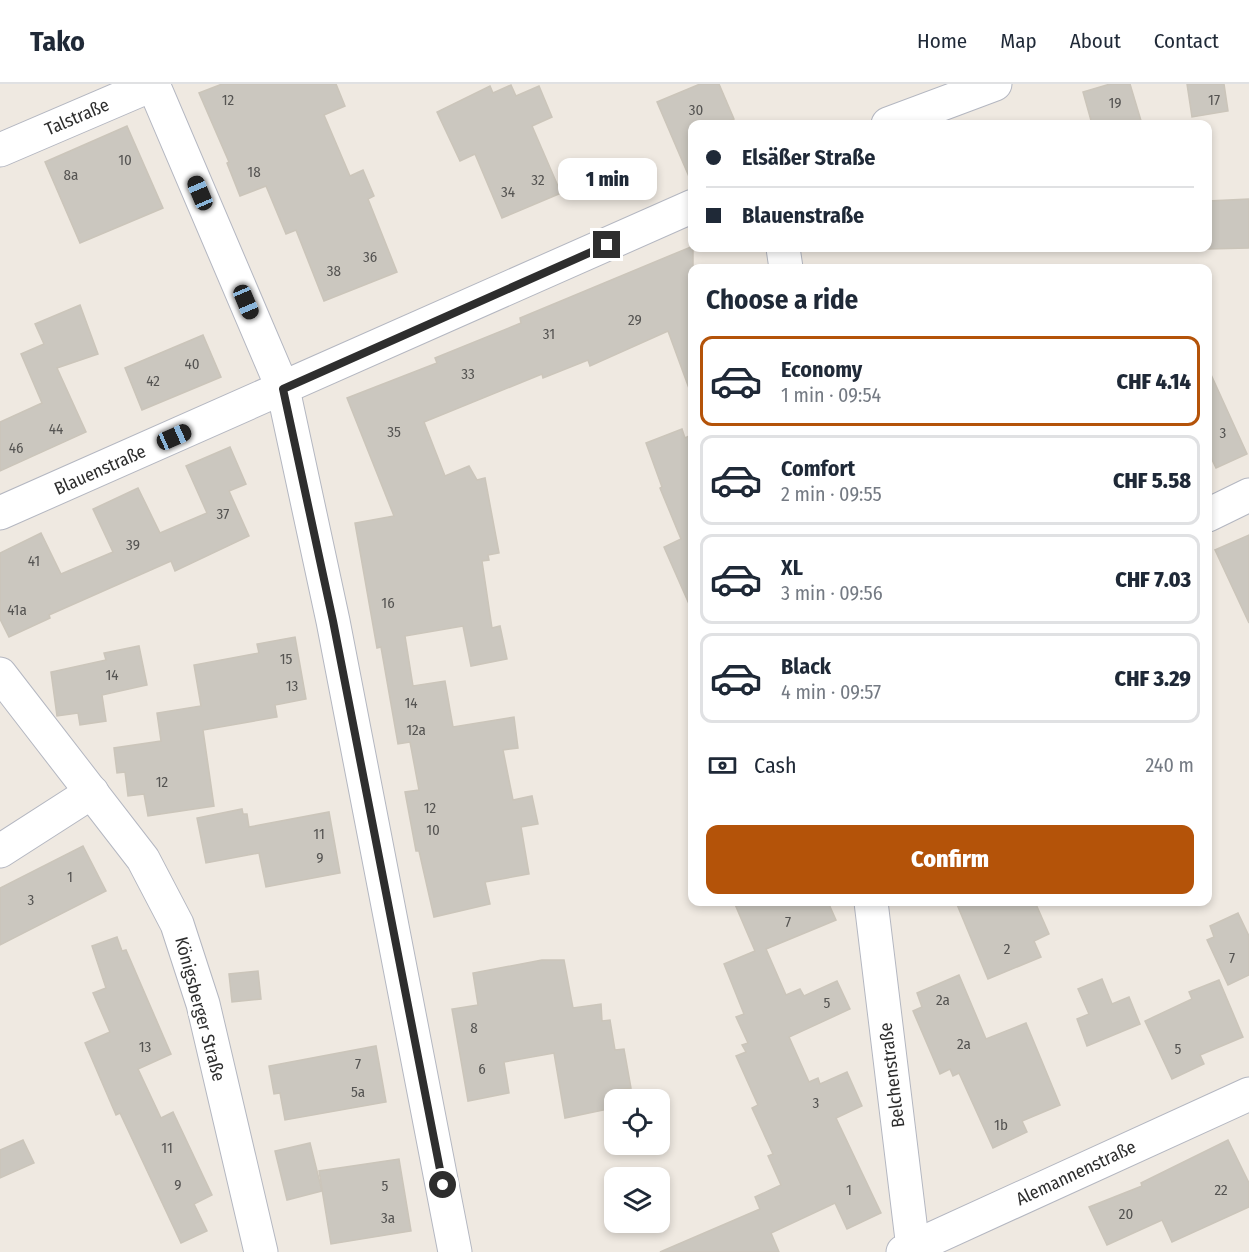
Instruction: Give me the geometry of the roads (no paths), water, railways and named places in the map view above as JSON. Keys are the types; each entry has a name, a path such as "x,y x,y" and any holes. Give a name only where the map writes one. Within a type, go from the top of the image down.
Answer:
{"street":[{"path":"153,84 283,389 333,621 455,1252"},
{"name":"Talstraße","path":"0,150 153,84"},
{"path":"899,120 995,84"},
{"name":"Blauenstraße","path":"0,513 688,208"},
{"path":"1212,513 1249,495"},
{"name":"Königsberger Straße","path":"0,674 144,859 177,924 203,1004 261,1252"},
{"path":"0,851 92,792"},
{"name":"Belchenstraße","path":"872,906 908,1250"},
{"name":"Alemannenstraße","path":"908,1250 1249,1094"}]}
